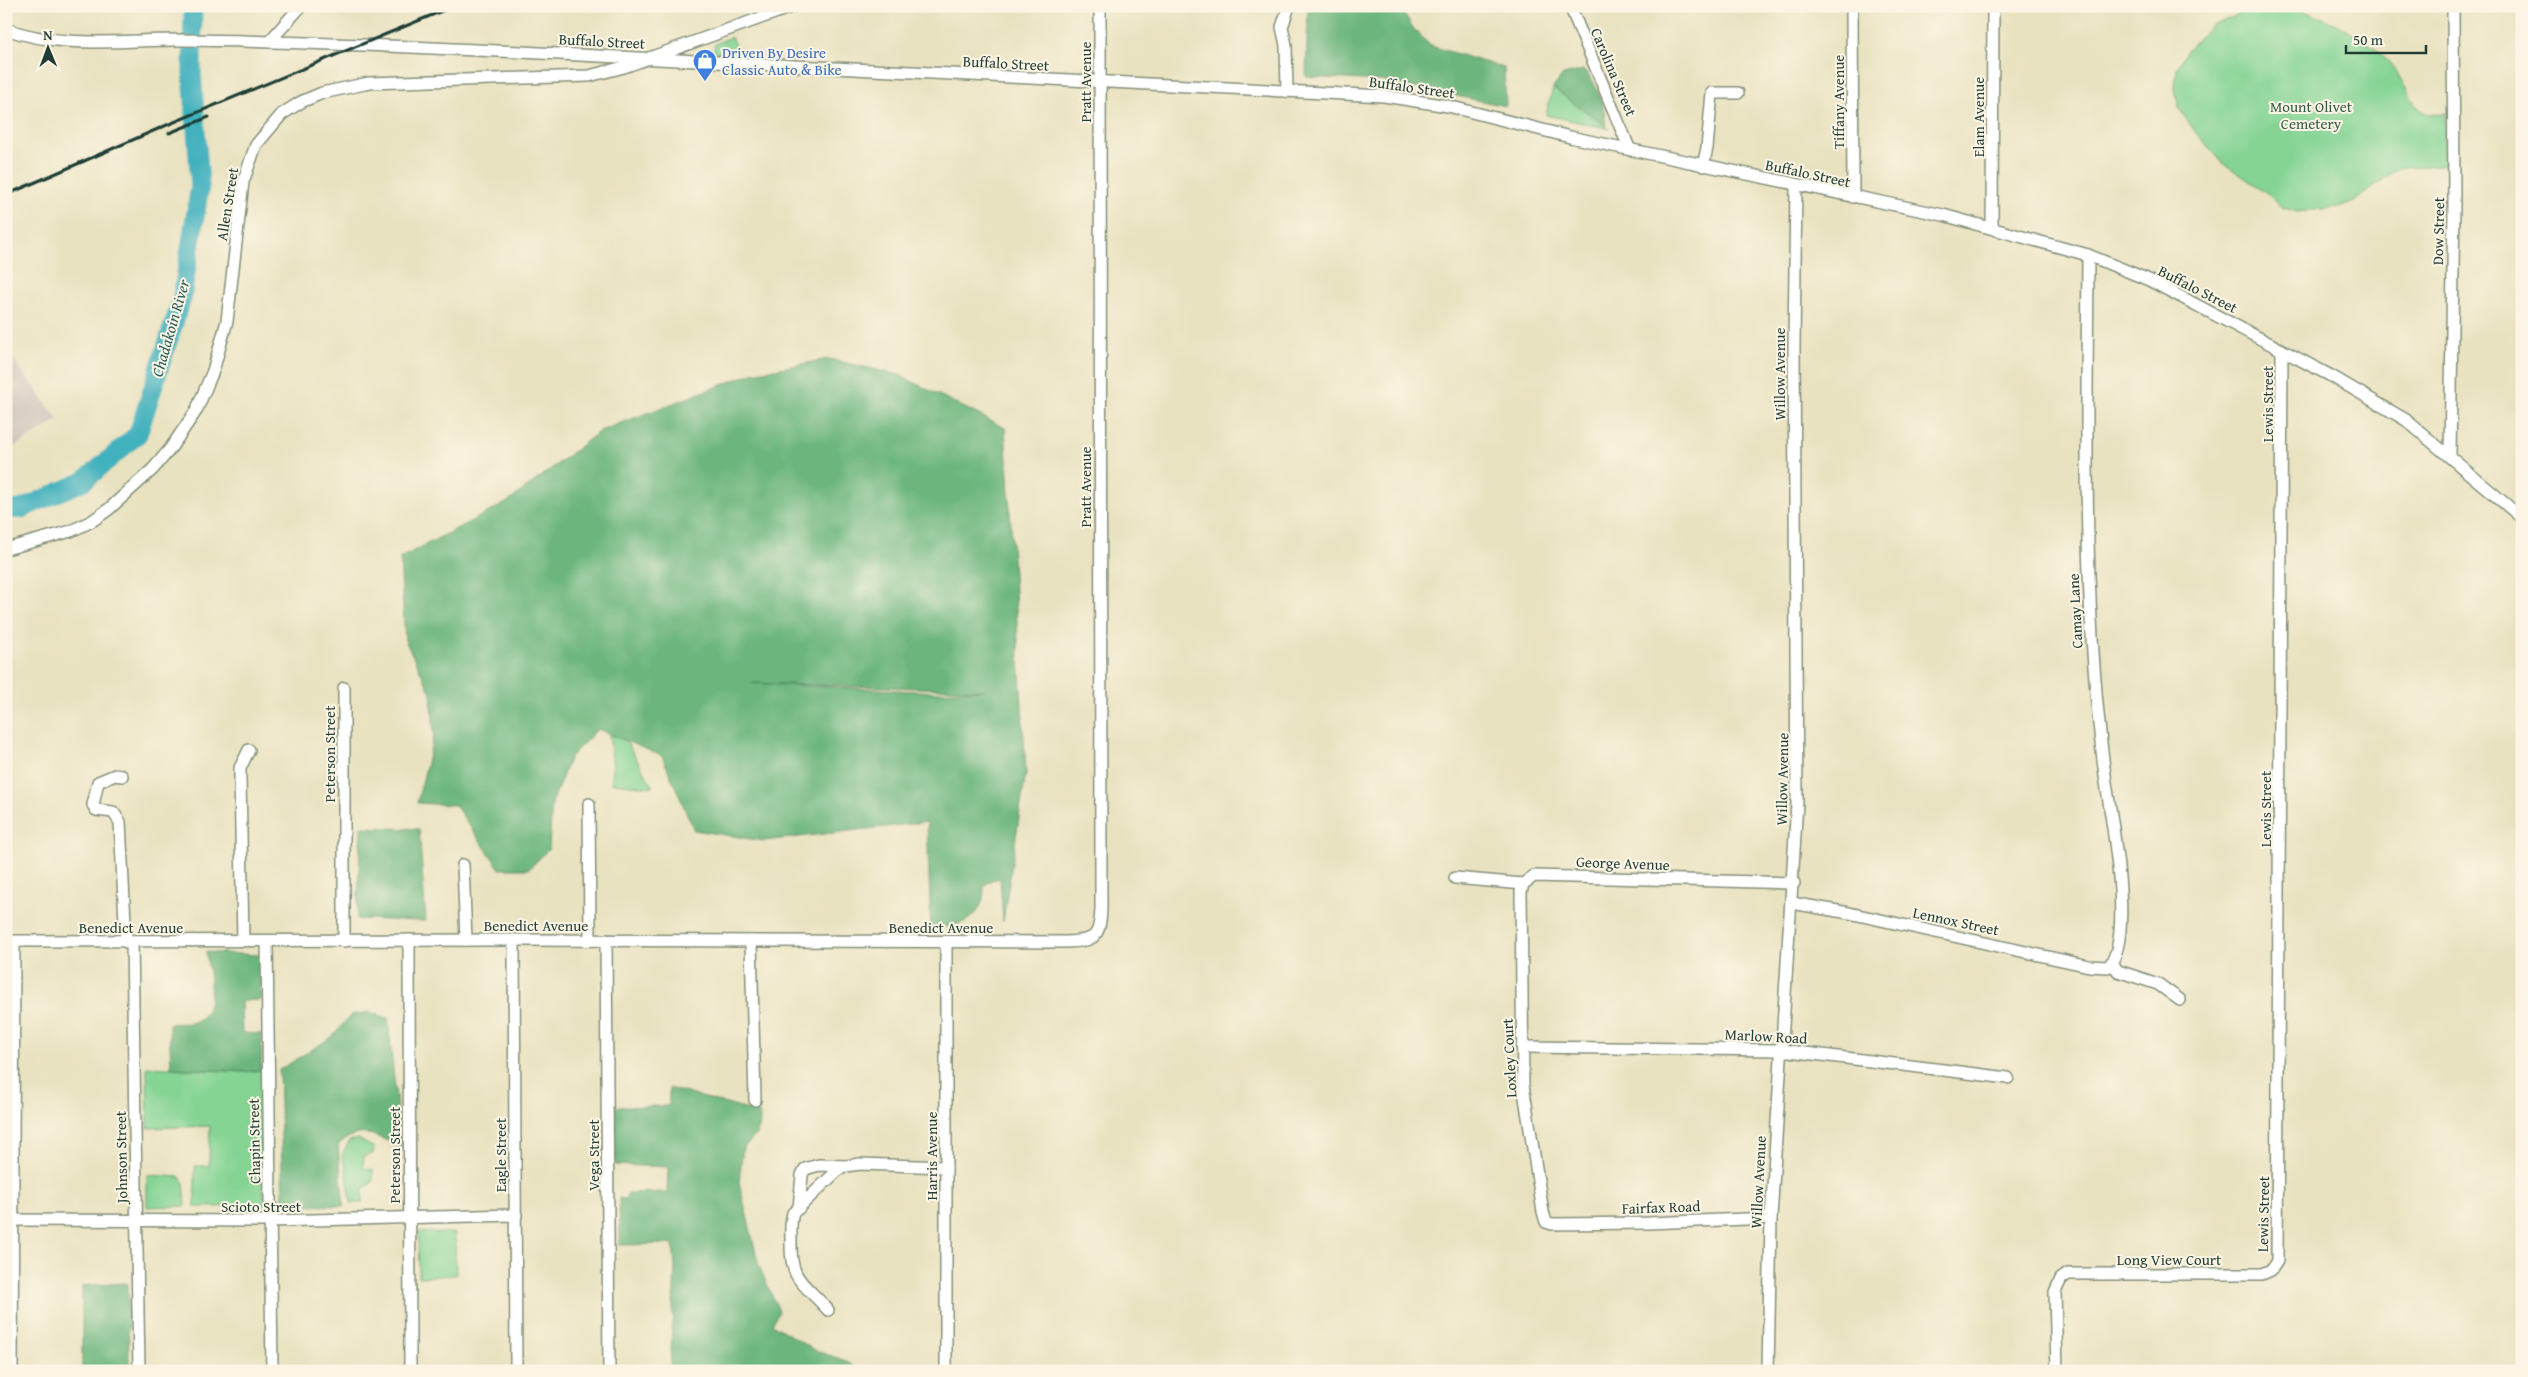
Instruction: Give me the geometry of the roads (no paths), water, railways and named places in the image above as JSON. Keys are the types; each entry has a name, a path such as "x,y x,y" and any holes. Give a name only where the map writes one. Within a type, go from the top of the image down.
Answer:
{"street":[{"path":"269,42 301,6"},
{"name":"Allen Street","path":"6,549 71,531 92,521 153,469 170,450 196,411 213,371 228,321 239,208 246,173 256,145 282,114 301,102 322,93 369,83 589,76 615,70 794,6"},
{"name":"Pratt Avenue","path":"1066,942 1087,941 1094,938 1099,931 1101,912 1100,6"},
{"path":"1287,91 1286,45 1282,27 1289,6"},
{"name":"Carolina Street","path":"1570,6 1630,150"},
{"name":"Tiffany Avenue","path":"1852,6 1853,197"},
{"name":"Elam Avenue","path":"1992,228 1993,6"},
{"name":"Dow Street","path":"2450,456 2454,206 2453,6"},
{"name":"Buffalo Street","path":"6,29 37,38 86,42 205,40 649,58 1384,96 1428,102 1630,150 1992,228 2088,255 2149,280 2282,350 2406,420 2522,518"},
{"path":"576,55 583,62 578,76"},
{"path":"1703,166 1707,148 1712,93 1738,93"},
{"name":"Willow Avenue","path":"1768,1371 1771,1218 1781,1050 1794,883 1797,802 1794,348 1796,186"},
{"name":"Camay Lane","path":"2088,255 2088,581 2090,630 2103,758 2121,896 2122,921 2118,950 2112,963"},
{"name":"Lewis Street","path":"2274,1267 2279,1246 2282,350"},
{"name":"Peterson Street","path":"344,688 344,941"},
{"path":"244,942 240,768 249,750"},
{"name":"Johnson Street","path":"122,776 115,776 98,782 93,806 96,810 113,812 120,822 129,942 138,1221 139,1371"},
{"path":"589,804 590,940"},
{"path":"463,865 466,940"},
{"name":"George Avenue","path":"1455,878 1523,884 1534,876 1794,883"},
{"name":"Loxley Court","path":"1523,884 1521,901 1523,1085 1542,1212 1546,1222 1552,1224"},
{"name":"Lennox Street","path":"1792,903 1849,913 2089,966 2104,968 2112,963"},
{"name":"Peterson Street","path":"409,940 410,1371"},
{"name":"Eagle Street","path":"514,940 516,1371"},
{"name":"Benedict Avenue","path":"10,941 606,940 1066,942"},
{"name":"Vega Street","path":"606,940 609,1371"},
{"path":"10,941 9,1220 12,1371"},
{"name":"Chapin Street","path":"267,941 272,1371"},
{"path":"751,941 755,1100"},
{"name":"Harris Avenue","path":"946,942 946,1371"},
{"path":"2112,963 2118,971 2158,984 2180,1000"},
{"name":"Marlow Road","path":"1522,1047 1781,1050 2008,1078"},
{"path":"799,1208 802,1175 805,1169 819,1165 846,1166 860,1164 946,1167"},
{"path":"828,1310 804,1287 790,1261 791,1220 799,1208 837,1170 846,1166"},
{"name":"Scioto Street","path":"9,1220 270,1221 516,1215"},
{"name":"Fairfax Road","path":"1552,1224 1648,1224 1771,1218"},
{"name":"Long View Court","path":"2057,1371 2055,1292 2062,1277 2068,1274 2262,1274 2274,1267"}],"waterway":[{"name":"Chadakoin River","path":"6,510 21,509 84,481 138,434 182,298 200,186 192,72 193,6"}],"railway":[{"path":"6,195 167,125 454,6"},
{"path":"169,133 209,117"}],"place":[{"name":"Driven By Desire Classic Auto & Bike","path":"705,82"}],"park label":[{"name":"Mount Olivet Cemetery","path":"2311,114"}]}
